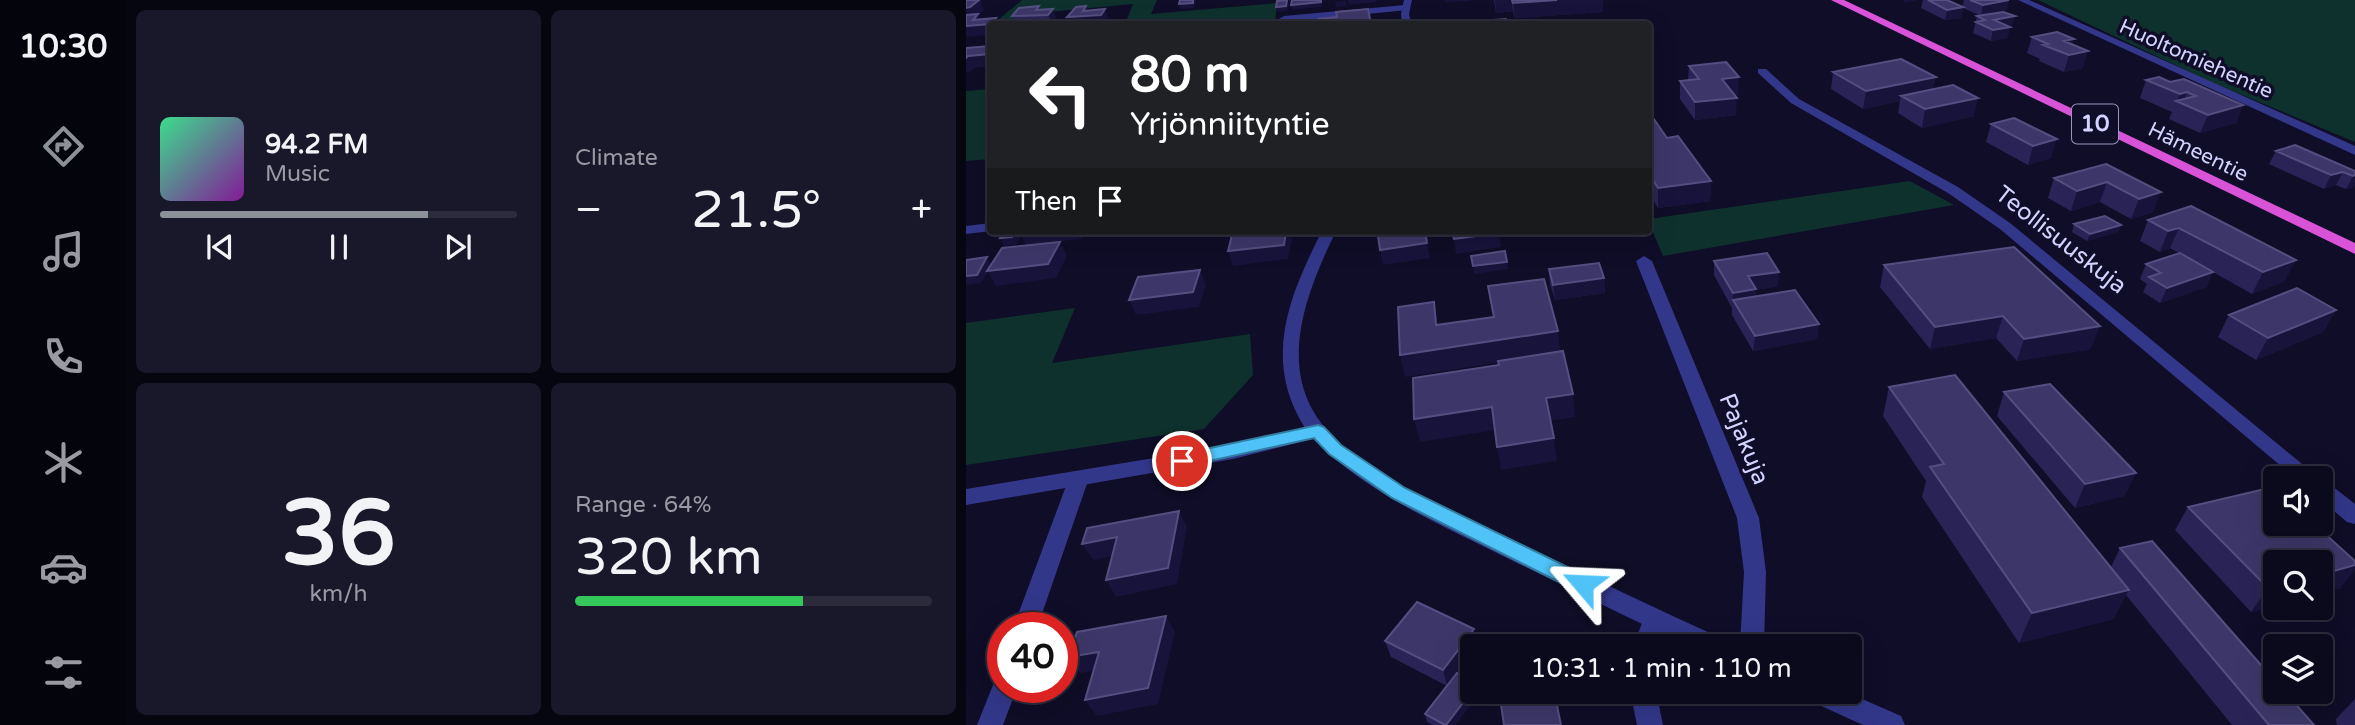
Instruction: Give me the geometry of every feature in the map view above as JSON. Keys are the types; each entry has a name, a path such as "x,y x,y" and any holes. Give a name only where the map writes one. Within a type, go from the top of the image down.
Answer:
{"highway":[{"name":"Hämeentie","path":"1836,0 2355,249"}],"street":[{"name":"Huoltomiehentie","path":"2022,0 2355,151"},
{"path":"1284,19 1407,4"},
{"name":"Teollisuuskuja","path":"1762,71 1795,102 1953,190 2005,226 2295,466"},
{"path":"966,230 987,227"},
{"path":"1327,235 1305,279 1291,332 1292,378 1303,410 1335,450 1398,493 1685,634"},
{"name":"Pajakuja","path":"1644,261 1748,518 1755,572 1752,634"},
{"path":"966,497 1233,452 1318,431"},
{"path":"1031,612 1079,478"},
{"path":"2333,498 2355,516"},
{"path":"1649,634 1654,620"},
{"path":"990,725 998,703"},
{"path":"1646,704 1650,725"},
{"path":"1844,704 1892,725"}],"green space":[{"path":"1022,0 1157,0 1151,14 1277,3 1275,21 1126,21 1133,4 1027,14 1020,19 998,20"},
{"path":"2038,0 2355,0 2355,142 2211,82"},
{"path":"987,89 987,159 966,161 966,91"},
{"path":"1910,181 1954,205 1663,256 1652,230 1652,219"},
{"path":"1075,308 1052,363 1250,334 1253,375 1204,429 966,465 966,323"}],"building":[{"path":"966,0 979,0 966,8"},
{"path":"1180,0 1193,0 1193,3 1179,4"},
{"path":"1287,0 1286,6 1276,7 1277,1"},
{"path":"1292,0 1321,0 1321,2 1291,5"},
{"path":"1512,0 1557,0 1513,3"},
{"path":"1928,0 1947,0 1963,7 1947,10"},
{"path":"1970,0 2009,0 1983,5"},
{"path":"1039,6 1036,10 1053,9 1048,15 1012,16 1019,8"},
{"path":"1086,6 1083,11 1105,9 1101,15 1067,17 1076,7"},
{"path":"1368,9 1370,21 1318,21 1337,17 1336,12"},
{"path":"2003,12 2015,16 1994,20 2010,27 1993,30 1976,22 1985,20 1977,16"},
{"path":"978,14 973,20 996,18 987,21 987,24 966,26 966,15"},
{"path":"2057,32 2074,39 2064,41 2088,51 2069,55 2043,45 2048,44 2032,37"},
{"path":"987,46 987,54 966,58 966,48"},
{"path":"1901,59 1936,77 1866,91 1833,72"},
{"path":"1726,62 1739,77 1722,79 1737,98 1695,102 1680,81 1699,79 1689,66"},
{"path":"2159,77 2170,82 2184,79 2243,105 2208,115 2176,101 2196,96 2187,92 2180,94 2146,80"},
{"path":"1953,85 1978,98 1925,109 1901,96"},
{"path":"1652,116 1667,138 1678,136 1711,181 1658,188 1652,178"},
{"path":"2014,118 2057,139 2033,146 1991,124"},
{"path":"2295,145 2355,171 2355,175 2343,172 2331,175 2276,151"},
{"path":"2106,164 2161,192 2139,199 2107,182 2077,191 2054,178"},
{"path":"2191,206 2296,260 2263,272 2179,228 2168,231 2148,220"},
{"path":"2105,216 2121,225 2090,234 2074,224"},
{"path":"1232,235 1285,235 1284,245 1228,251"},
{"path":"1426,235 1427,243 1380,250 1378,236"},
{"path":"1453,235 1484,235 1454,239"},
{"path":"1060,242 1048,264 987,271 1002,248"},
{"path":"2014,247 2100,326 2024,339 2003,316 1935,327 1884,265"},
{"path":"1505,251 1507,262 1473,266 1471,256"},
{"path":"1767,253 1779,272 1748,276 1756,289 1733,293 1714,261"},
{"path":"2180,253 2213,272 2167,288 2149,277 2161,273 2146,264"},
{"path":"987,257 977,275 966,276 966,260"},
{"path":"1599,263 1604,278 1553,285 1549,269"},
{"path":"1200,270 1193,292 1129,300 1138,277"},
{"path":"1544,279 1558,331 1400,355 1398,307 1434,302 1436,325 1494,317 1488,286"},
{"path":"2297,288 2336,310 2268,338 2229,315"},
{"path":"1795,290 1819,324 1755,336 1733,300"},
{"path":"1563,351 1573,394 1546,398 1554,438 1497,447 1492,407 1414,419 1413,378 1499,365 1498,361"},
{"path":"1955,375 2129,590 2032,613 1930,467 1944,464 1889,387"},
{"path":"2050,384 2136,473 2085,484 2004,392"},
{"path":"2263,489 2263,536 2327,536 2355,561 2355,565 2333,571 2333,550 2263,550 2263,583 2188,507"},
{"path":"1179,511 1168,568 1106,580 1117,537 1082,544 1087,528"},
{"path":"2152,541 2263,667 2263,704 2295,704 2314,725 2269,725 2120,548"},
{"path":"1417,602 1474,629 1470,634 1460,634 1460,648 1443,670 1385,641"},
{"path":"1166,616 1148,688 1085,700 1099,652 1078,655 1078,632"},
{"path":"1457,673 1460,675 1462,704 1446,725 1425,714"},
{"path":"1501,704 1557,704 1561,725 1504,725"}],"route":[{"path":"1182,461 1233,452 1318,431 1335,450 1398,493 1583,584"}]}
